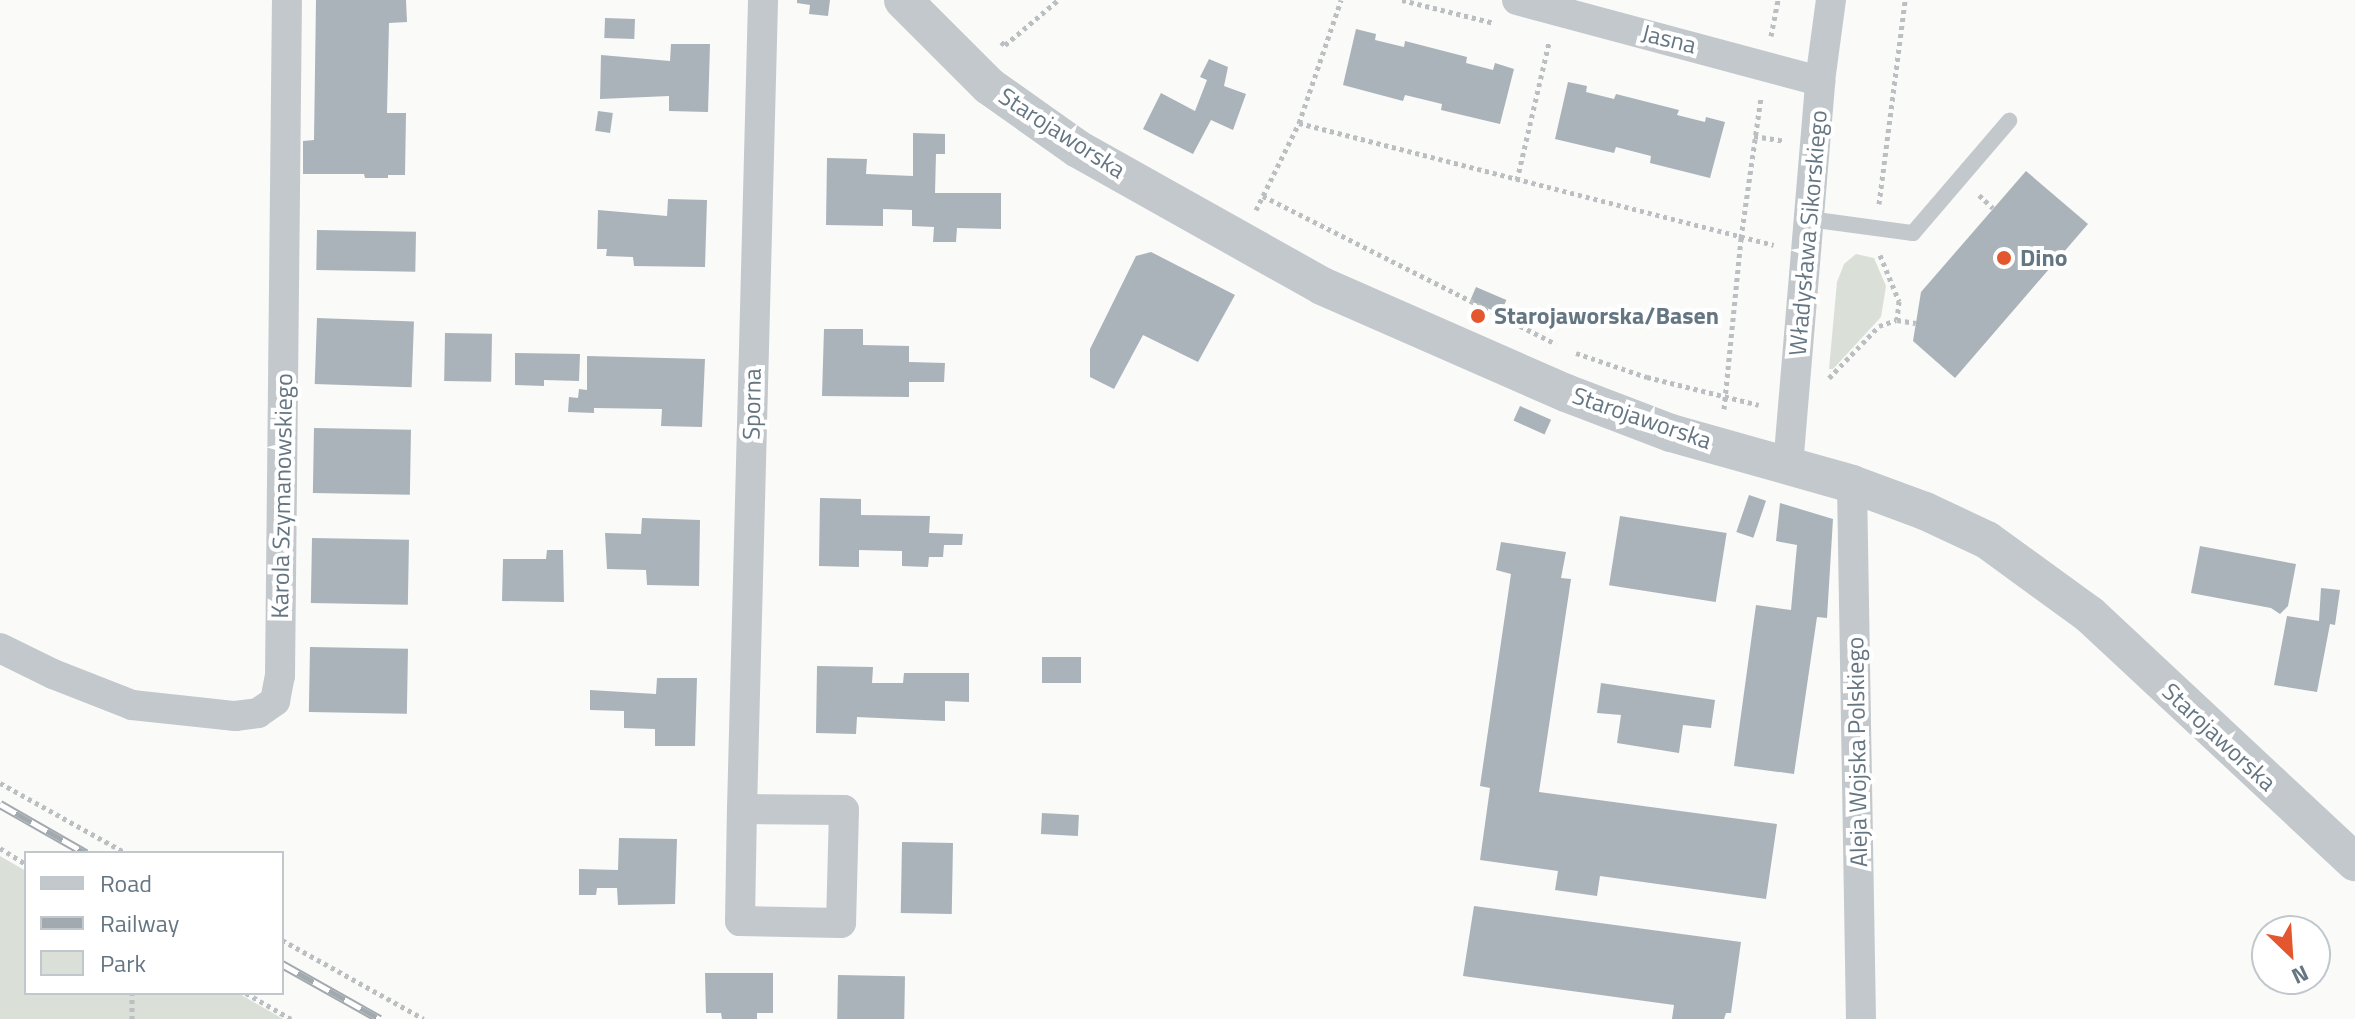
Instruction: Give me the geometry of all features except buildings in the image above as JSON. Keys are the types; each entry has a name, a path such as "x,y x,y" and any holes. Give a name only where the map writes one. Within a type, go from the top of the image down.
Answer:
{"street":[{"name":"Karola Szymanowskiego","path":"0,648 53,674 132,705 235,716 258,713 275,701 280,676 287,0"},
{"name":"Sporna","path":"742,809 844,810 841,923 740,921 742,809 763,0"},
{"name":"Starojaworska","path":"903,0 989,86 1031,117 1078,149 1322,286 1566,393 1671,433 1852,484 1925,511 1987,540 2078,606 2355,862"},
{"name":"Jasna","path":"1517,0 1767,64 1820,81"},
{"name":"Władysława Sikorskiego","path":"1788,466 1820,81 1831,0"},
{"name":"Aleja Wojska Polskiego","path":"1852,484 1861,1019"}],"lane":[{"path":"1809,219 1913,233 2009,121"}],"path":[{"path":"994,35 1005,45 1058,0"},
{"path":"1240,240 1299,123 1341,0"},
{"path":"1727,399 1741,238 1778,0"},
{"path":"1879,205 1905,0"},
{"path":"1517,180 1550,37"},
{"path":"1299,123 1741,238 1806,251"},
{"path":"1263,196 1484,311 1575,353 1727,399 1759,405"},
{"path":"1874,250 1880,255 1899,301 1897,320"},
{"path":"1822,370 1820,386 1879,326 1897,320 1916,323"},
{"path":"0,783 122,851"},
{"path":"0,848 24,863"},
{"path":"284,941 424,1019"},
{"path":"132,995 132,1019"},
{"path":"249,995 291,1019"}],"green space":[{"path":"1856,254 1874,258 1886,286 1881,317 1833,369 1829,369 1837,282 1844,264"},
{"path":"0,856 24,870 24,995 241,995 283,1019 0,1019"}],"railway":[{"path":"0,804 82,851"},
{"path":"284,965 380,1019"}],"place":[{"name":"Dino","path":"2004,258"},
{"name":"Starojaworska/Basen","path":"1478,316"}]}
